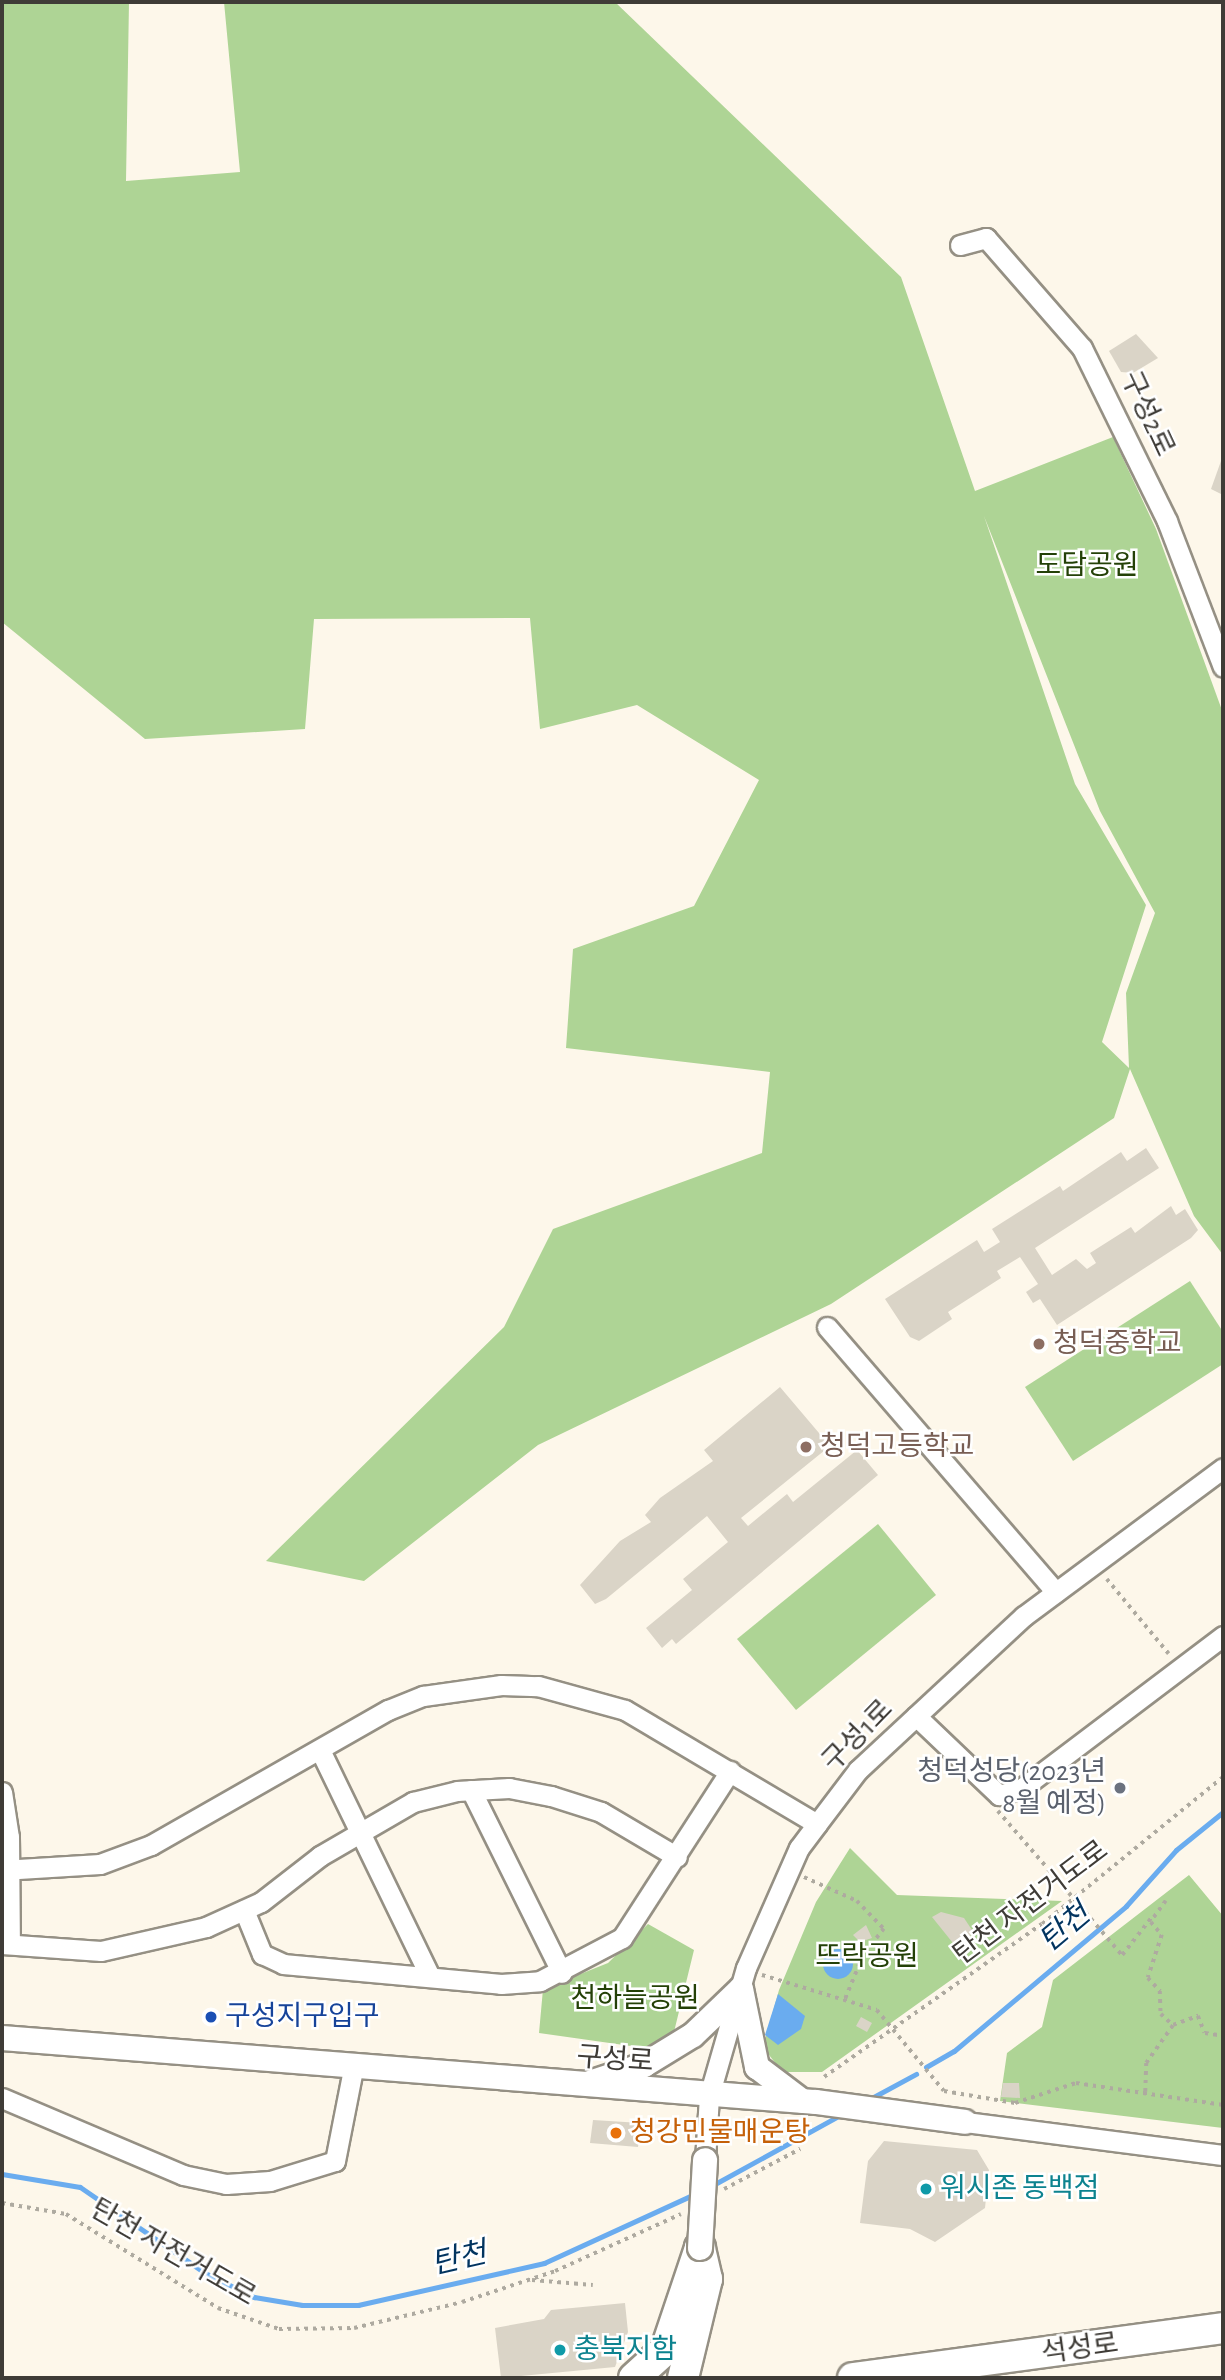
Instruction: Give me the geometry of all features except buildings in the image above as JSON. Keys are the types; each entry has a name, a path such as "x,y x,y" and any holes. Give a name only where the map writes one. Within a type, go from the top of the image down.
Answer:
{"highway":[{"path":"634,2378 666,2349 700,2248"},
{"path":"683,2378 707,2279 700,2248"},
{"name":"석성로","path":"853,2378 1223,2328"},
{"name":"석성로","path":"992,2378 1187,2343 1223,2341"}],"main road":[{"path":"576,2088 644,2065 693,2035 743,1979"},
{"path":"743,1979 757,2067 809,2102"},
{"name":"구성로","path":"2,2038 576,2088 809,2102 965,2122"},
{"path":"700,2248 705,2160"}],"street":[{"name":"구성2로","path":"960,245 986,238 1082,348 1167,521 1223,667"},
{"path":"827,1327 1056,1592"},
{"name":"구성1로","path":"705,2160 709,2096 743,1979 789,1871 817,1824 858,1770 1056,1592 1223,1468"},
{"path":"916,1716 986,1790 999,1795 1022,1788 1223,1636"},
{"path":"6,1870 49,1871 126,1854 423,1696 538,1686 625,1710 817,1824"},
{"path":"320,1750 430,1977"},
{"path":"244,1910 268,1960 501,1984 562,1973 622,1938 677,1857 730,1771"},
{"path":"2,1791 6,1944 101,1951 145,1945 244,1910 360,1832 413,1802 471,1790 551,1796 601,1812 677,1857"},
{"path":"471,1790 562,1973"},
{"path":"2,2098 183,2175 226,2184 270,2180 335,2161 353,2069"},
{"name":"구성로","path":"965,2122 1223,2155"}],"path":[{"path":"1094,1563 1180,1668"},
{"name":"탄천 자전거도로","path":"824,2077 1042,1924 1223,1777"},
{"path":"998,1817 1122,1955 1166,1901 1151,1922 1162,1935 1148,1978 1160,1991 1161,2014 1173,2025"},
{"path":"789,1871 857,1901 884,1929 863,1956 845,2000"},
{"path":"743,1979 845,2000 877,2010 894,2028 930,2082 944,2091 1015,2103 1076,2083 1223,2105"},
{"path":"1145,2092 1146,2063 1173,2025 1198,2016 1205,2033 1223,2036"},
{"name":"탄천 자전거도로","path":"2,2203 66,2214 218,2308 279,2329 354,2328 530,2280 607,2249"},
{"path":"530,2280 593,2285"}],"green space":[{"name":"도담공원","path":"2,2 129,2 126,181 240,172 224,2 615,2 901,277 975,491 1113,437 1156,529 1223,713 1223,1255 1194,1216 1130,1069 1114,1118 831,1304 538,1445 364,1581 266,1561 504,1327 553,1229 762,1153 770,1072 566,1048 573,949 694,906 759,780 637,705 540,729 530,618 314,619 305,729 145,739 2,622","holes":["984,516 1100,811 1155,913 1126,993 1129,1068 1102,1042 1146,905 1075,784"]},
{"path":"1190,1281 1223,1332 1223,1364 1073,1461 1025,1387"},
{"path":"878,1524 936,1595 796,1710 737,1639"},
{"name":"뜨락공원","path":"850,1848 897,1895 1062,1901 822,2072 782,2072 763,2047 779,1990 816,1902"},
{"path":"1189,1875 1223,1916 1223,2128 1000,2101 1007,2053 1042,2027 1053,1980"},
{"name":"천하늘공원","path":"648,1924 694,1950 673,2036 645,2048 539,2033 543,1989 608,1963"}],"water":[{"path":"838,1949 849,1953 853,1964 849,1975 838,1979 827,1975 823,1964 827,1953"},
{"path":"778,1994 805,2016 801,2029 778,2045 765,2035"}],"waterway":[{"name":"탄천","path":"926,2067 954,2051 1126,1906 1176,1850 1223,1812"},
{"name":"탄천","path":"866,2101 916,2074"},
{"name":"탄천","path":"713,2185 842,2114"},
{"name":"탄천","path":"2,2174 80,2187 205,2273 254,2297 302,2305 358,2305 544,2263 695,2194"}],"place":[{"name":"청덕중학교","path":"1039,1344"},
{"name":"청덕고등학교","path":"806,1447"},
{"name":"청덕성당(2023년 8월 예정)","path":"1120,1788"},
{"name":"구성지구입구","path":"211,2017"},
{"name":"청강민물매운탕","path":"616,2133"},
{"name":"워시존 동백점","path":"926,2189"},
{"name":"충북지함","path":"560,2350"}]}
